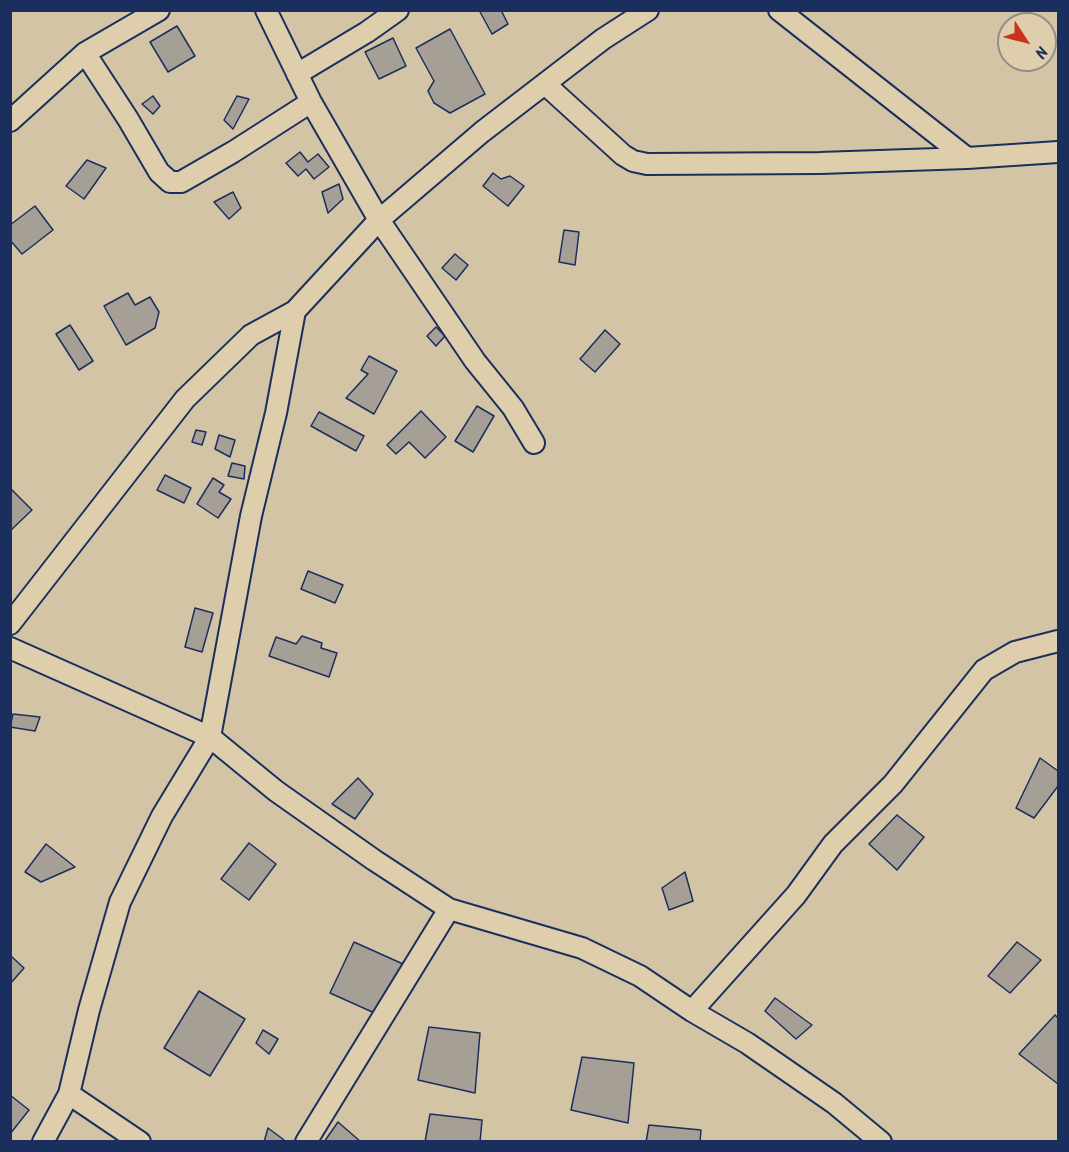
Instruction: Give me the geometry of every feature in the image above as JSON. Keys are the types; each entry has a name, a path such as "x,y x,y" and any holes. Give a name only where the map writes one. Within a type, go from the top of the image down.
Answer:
{"street":[{"path":"10,121 85,53 159,10"},
{"path":"297,74 368,32 398,10"},
{"path":"10,624 185,399 251,335 296,311 379,220 482,132 603,39 648,10"},
{"path":"779,10 967,158"},
{"path":"266,11 310,102 379,220 475,361 513,408 534,443"},
{"path":"85,53 159,172 170,182 181,182 233,152 310,102"},
{"path":"545,84 623,155 633,161 647,164 819,163 1059,152"},
{"path":"42,1142 69,1094 89,1010 120,902 162,816 210,737 250,516 276,413 296,311"},
{"path":"692,1011 796,895 833,844 893,784 984,670 1015,652 1059,641"},
{"path":"10,648 210,737 276,791 374,861 450,909 582,948 640,976 692,1011 747,1043 834,1103 881,1142"},
{"path":"306,1142 450,909"},
{"path":"69,1094 140,1142"}],"building":[{"path":"479,10 501,10 508,24 492,34"},
{"path":"177,26 195,56 168,72 150,42"},
{"path":"450,29 485,94 450,113 434,103 428,91 434,81 416,48"},
{"path":"393,38 406,66 379,79 365,52"},
{"path":"153,96 160,106 153,114 142,104"},
{"path":"237,96 249,99 233,129 224,120"},
{"path":"300,152 308,162 318,154 329,167 314,179 306,169 298,176 286,163"},
{"path":"87,160 106,168 84,199 66,186"},
{"path":"493,173 501,179 510,176 524,186 508,206 483,186"},
{"path":"339,184 343,199 328,213 322,192"},
{"path":"233,192 241,208 229,219 214,202"},
{"path":"35,206 53,230 22,254 10,240 10,225"},
{"path":"564,230 579,232 575,265 559,262"},
{"path":"455,254 468,265 456,280 442,268"},
{"path":"128,293 135,305 150,297 159,312 155,328 126,345 104,306"},
{"path":"70,325 93,361 79,370 56,334"},
{"path":"436,327 445,336 436,346 427,336"},
{"path":"605,330 620,344 595,372 580,359"},
{"path":"369,356 397,371 374,414 346,398 368,374 361,370"},
{"path":"477,406 494,416 473,452 455,441"},
{"path":"421,411 446,437 425,458 409,442 396,454 387,445"},
{"path":"319,412 364,436 356,451 311,426"},
{"path":"196,430 206,432 202,445 192,442"},
{"path":"219,435 235,440 230,457 215,449"},
{"path":"232,463 245,466 244,479 228,476"},
{"path":"165,475 191,488 184,503 157,490"},
{"path":"213,478 224,485 219,492 231,499 218,518 197,504"},
{"path":"10,490 32,510 10,531"},
{"path":"308,571 343,585 335,603 301,589"},
{"path":"195,608 213,613 202,652 185,647"},
{"path":"302,636 322,643 321,648 337,653 329,677 269,656 276,637 296,644"},
{"path":"13,714 40,717 35,731 10,727"},
{"path":"1040,758 1058,771 1058,786 1034,818 1016,808"},
{"path":"358,778 373,794 355,819 332,804"},
{"path":"897,815 924,837 897,870 869,844"},
{"path":"249,843 276,864 249,900 221,879"},
{"path":"46,844 75,867 41,882 25,872"},
{"path":"685,872 693,901 669,910 662,888"},
{"path":"354,942 403,964 379,1015 330,993"},
{"path":"1017,942 1041,960 1010,993 988,976"},
{"path":"12,957 24,968 10,984 10,959"},
{"path":"199,991 245,1019 210,1076 164,1048"},
{"path":"775,998 812,1025 796,1039 765,1011"},
{"path":"1055,1015 1058,1018 1058,1084 1019,1054"},
{"path":"429,1027 480,1033 475,1093 418,1080"},
{"path":"263,1030 278,1039 269,1054 256,1043"},
{"path":"582,1057 634,1063 628,1123 571,1110"},
{"path":"10,1095 29,1110 10,1134"},
{"path":"430,1114 482,1120 480,1142 425,1142"},
{"path":"338,1122 361,1142 324,1142"},
{"path":"649,1125 701,1130 700,1142 646,1142"},
{"path":"268,1128 284,1140 283,1142 264,1142"}]}
